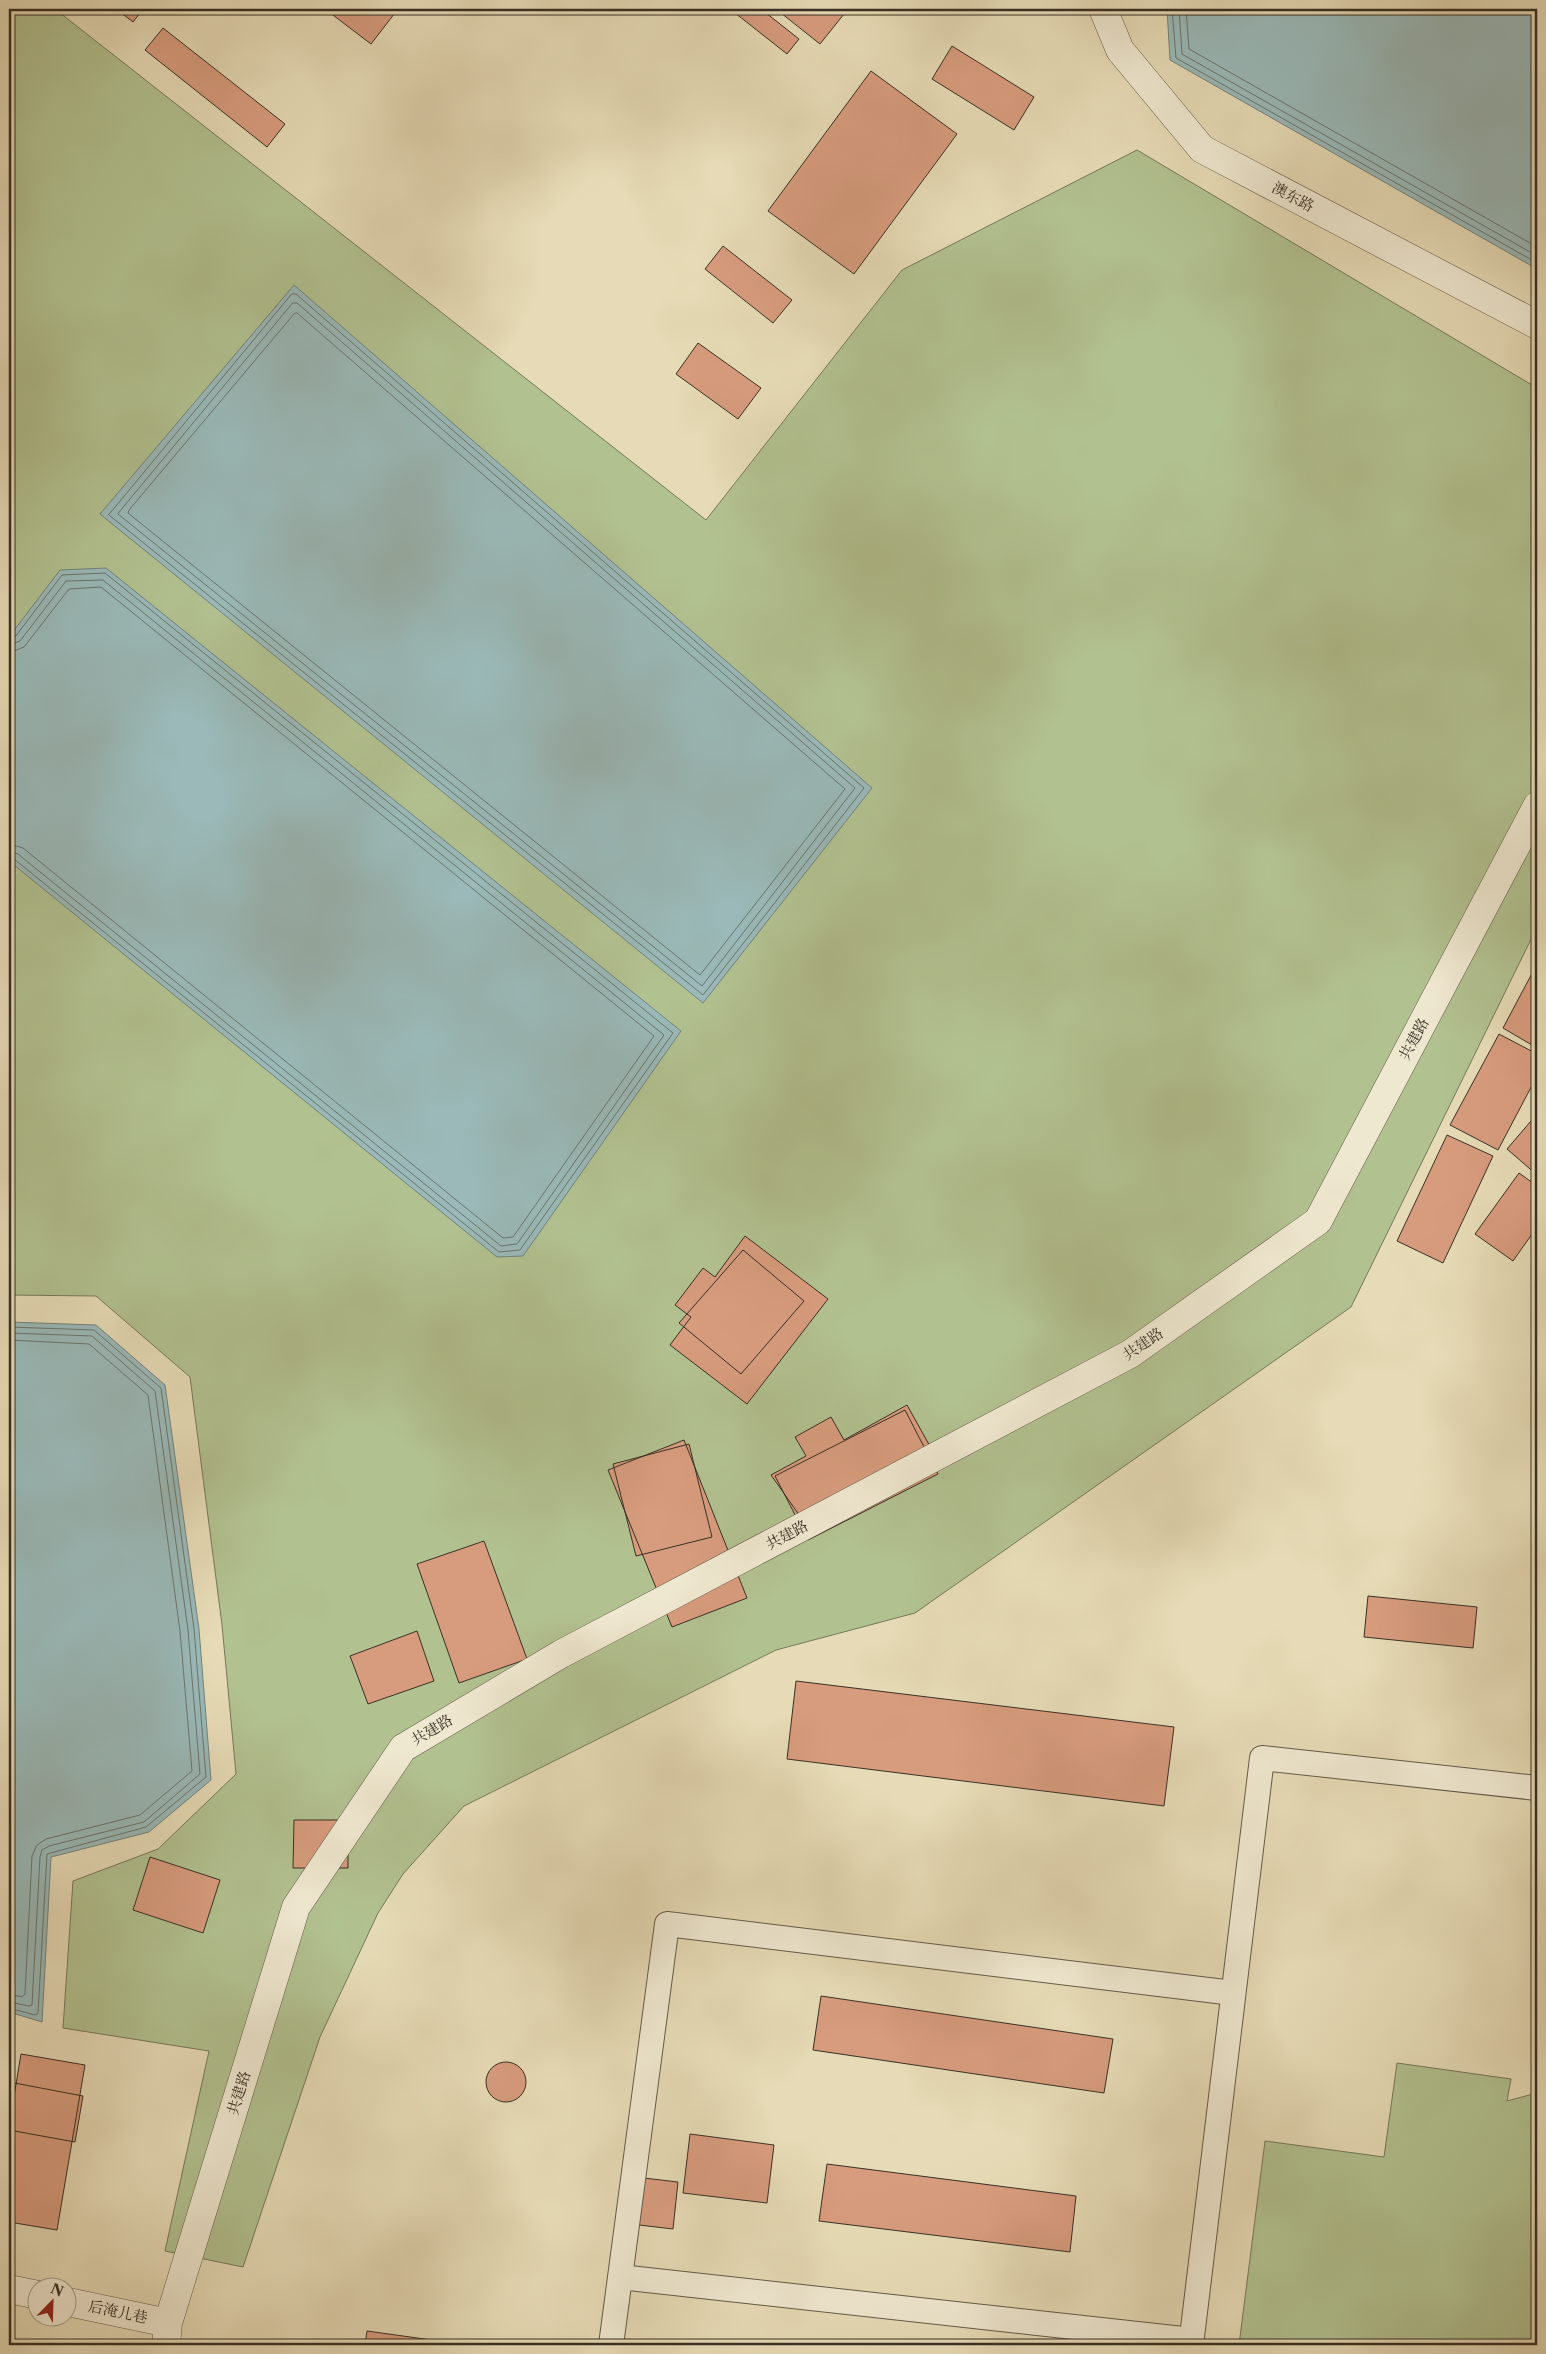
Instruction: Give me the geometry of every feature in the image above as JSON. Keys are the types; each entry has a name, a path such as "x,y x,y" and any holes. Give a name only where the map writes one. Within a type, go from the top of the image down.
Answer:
{"street":[{"name":"澳东路","path":"1102,9 1120,50 1202,149 1537,326"},
{"name":"共建路","path":"167,2334 296,1907 403,1748 561,1654 1130,1354 1318,1221 1537,806"},
{"path":"9,2289 28,2293"},
{"name":"后淹儿巷","path":"78,2305 167,2334"}],"lane":[{"path":"620,2277 1191,2343 1262,1758 1537,1788"},
{"path":"611,2345 668,1924 1233,1993"}],"green space":[{"path":"9,9 55,9 706,520 902,270 1137,150 1537,388 1537,927 1351,1307 915,1613 776,1650 464,1806 403,1874 378,1913 320,2037 243,2267 165,2251 209,2051 63,2028 73,1881 158,1849 236,1774 222,1625 190,1377 96,1296 9,1295"},
{"path":"1397,2063 1511,2079 1507,2101 1537,2093 1537,2345 1239,2345 1265,2141 1384,2157"}],"water":[{"path":"1167,9 1537,9 1537,269 1170,60"},
{"path":"294,285 872,788 703,1003 100,514"},
{"path":"106,568 681,1031 523,1256 497,1257 9,861 9,637 60,570"},
{"path":"9,1322 96,1325 165,1385 199,1629 211,1780 149,1832 51,1857 42,2022 9,2012"}],"building":[{"path":"116,9 143,9 133,22"},
{"path":"325,9 398,9 371,44"},
{"path":"730,9 761,9 799,39 787,54"},
{"path":"776,9 848,9 820,44"},
{"path":"163,28 285,124 267,147 145,50"},
{"path":"952,46 1034,97 1014,130 932,79"},
{"path":"871,71 957,134 854,274 768,211"},
{"path":"723,246 792,300 773,323 705,269"},
{"path":"698,343 761,388 738,419 676,374"},
{"path":"1537,964 1537,1048 1503,1028"},
{"path":"1499,1034 1537,1054 1537,1076 1498,1150 1450,1125"},
{"path":"1537,1114 1537,1175 1507,1149"},
{"path":"1447,1135 1493,1156 1443,1263 1397,1241"},
{"path":"1519,1173 1537,1186 1537,1227 1513,1261 1475,1234"},
{"path":"745,1236 828,1299 747,1404 670,1345 691,1317 675,1305 703,1268 715,1277"},
{"path":"743,1250 804,1301 741,1374 679,1323"},
{"path":"907,1405 941,1466 814,1536 771,1475 806,1456 795,1437 831,1417 844,1440"},
{"path":"905,1410 938,1474 808,1540 775,1476"},
{"path":"684,1440 747,1598 672,1627 608,1470"},
{"path":"689,1444 712,1537 636,1556 613,1464"},
{"path":"484,1541 527,1659 459,1683 417,1564"},
{"path":"1368,1596 1477,1607 1473,1648 1364,1637"},
{"path":"417,1631 434,1681 368,1704 350,1656"},
{"path":"796,1681 1174,1727 1164,1806 787,1759"},
{"path":"294,1820 348,1820 348,1868 293,1868"},
{"path":"150,1857 220,1880 203,1933 133,1910"},
{"path":"821,1996 1113,2039 1104,2093 813,2050"},
{"path":"21,2054 85,2065 57,2230 9,2222 9,2127"},
{"path":"506,2062 520,2068 526,2082 520,2096 506,2102 492,2096 486,2082 492,2068"},
{"path":"9,2082 83,2096 75,2142 9,2130"},
{"path":"690,2134 774,2145 767,2203 683,2193"},
{"path":"827,2164 1076,2196 1070,2252 819,2221"},
{"path":"644,2178 678,2182 673,2229 639,2225"},
{"path":"367,2331 468,2345 365,2345"}]}
